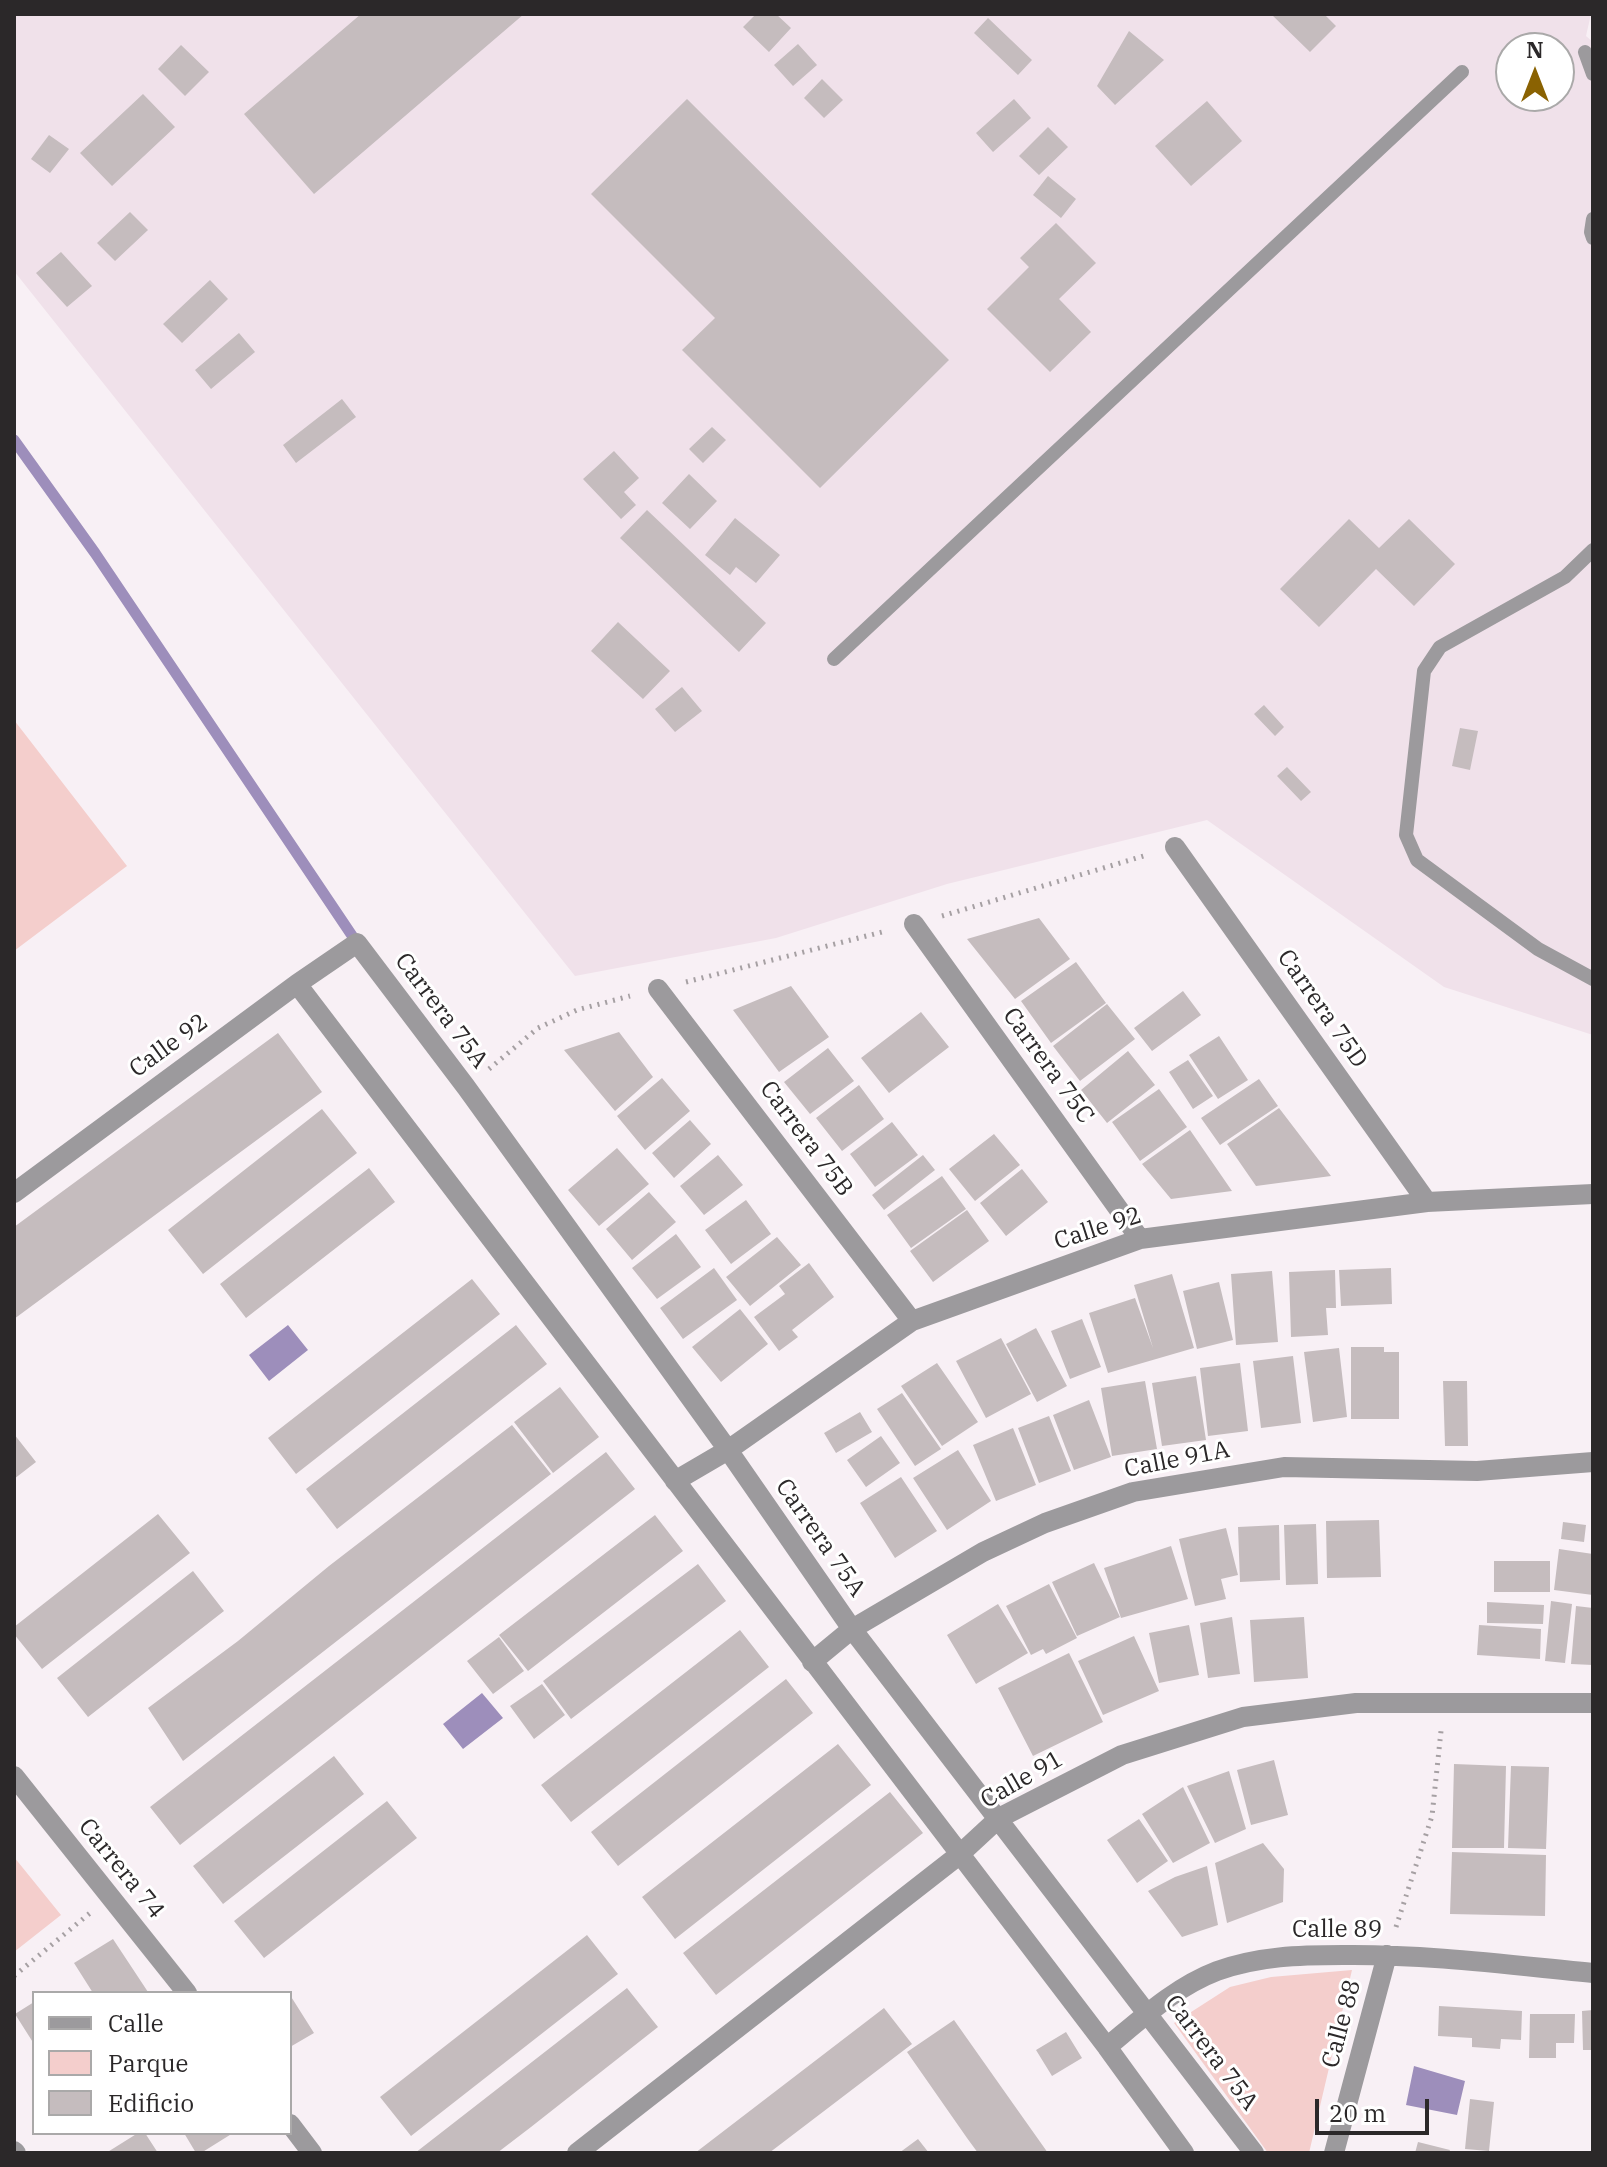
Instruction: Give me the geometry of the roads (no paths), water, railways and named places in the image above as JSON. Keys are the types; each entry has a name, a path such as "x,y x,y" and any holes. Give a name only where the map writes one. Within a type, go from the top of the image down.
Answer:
{"street":[{"name":"Carrera 75D","path":"1175,847 1427,1202"},
{"name":"Carrera 75C","path":"914,924 1140,1239"},
{"name":"Calle 92","path":"14,1193 357,943"},
{"name":"Carrera 75A","path":"357,943 466,1087 728,1450 852,1629 1254,2153"},
{"path":"297,984 1107,2047 1184,2153"},
{"name":"Carrera 75B","path":"658,989 912,1321"},
{"name":"Calle 92","path":"675,1481 728,1450 912,1321 1140,1239 1427,1202 1593,1194"},
{"name":"Calle 91A","path":"812,1662 852,1629 983,1552 1045,1523 1133,1492 1284,1467 1477,1471 1593,1462"},
{"name":"Calle 91","path":"577,2153 959,1855 999,1818 1122,1755 1243,1717 1356,1703 1593,1703"},
{"name":"Carrera 74","path":"14,1776 185,1991"},
{"name":"Calle 89","path":"1107,2047 1183,1988 1251,1961 1286,1955 1387,1955 1593,1973"},
{"name":"Calle 88","path":"1334,2153 1387,1955"},
{"path":"292,2127 312,2153"}],"lane":[{"path":"1585,52 1593,74"},
{"path":"834,659 1462,72"},
{"path":"1593,219 1593,238"},
{"path":"1593,550 1565,577 1440,647 1424,671 1406,835 1417,860 1538,949 1593,979"}],"waterway":[{"path":"14,440 95,553 357,943"}]}
